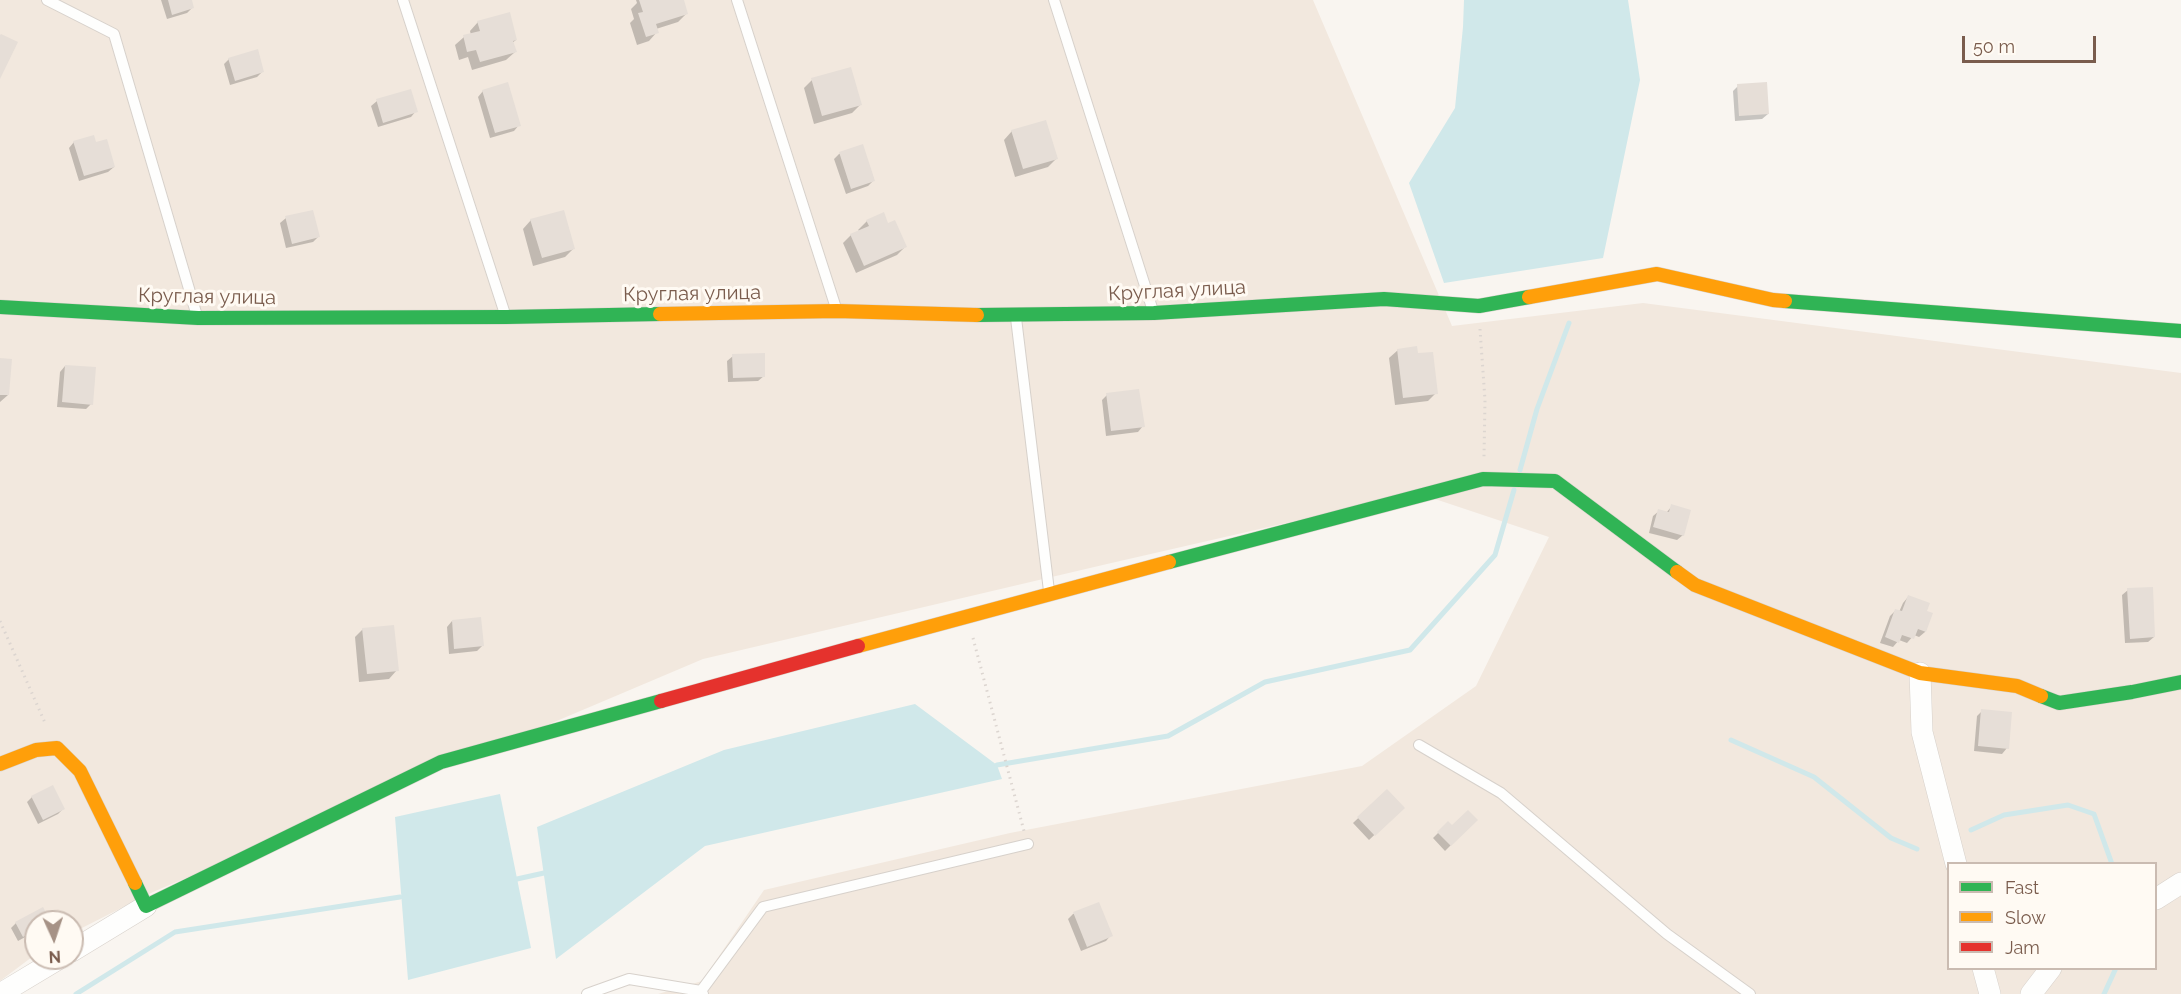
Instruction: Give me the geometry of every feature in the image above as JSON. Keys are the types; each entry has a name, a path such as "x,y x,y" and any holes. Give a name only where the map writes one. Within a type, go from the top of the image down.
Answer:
{"street":[{"name":"Круглая улица","path":"0,307 198,318 506,317 837,311 1016,316 1154,313 1384,299 1479,306 1657,274 1773,300 2181,331"},
{"path":"84,944 146,906 441,762 967,616 1483,479 1555,481 1695,585 1920,673 2017,686 2059,703 2181,682"},
{"path":"1920,673 1922,732 1955,862"},
{"path":"0,764 36,750 57,748 80,771 146,906"},
{"path":"2157,898 2181,883"},
{"path":"0,994 40,970"},
{"path":"1983,970 1990,994"},
{"path":"2031,994 2050,970"}],"lane":[{"path":"47,0 114,34 198,318"},
{"path":"403,0 506,317"},
{"path":"737,0 837,311"},
{"path":"1054,0 1154,313"},
{"path":"1016,316 1049,594"},
{"path":"1419,745 1501,793 1667,934 1750,994"},
{"path":"587,994 630,979 702,992 763,906 1028,844"}],"path":[{"path":"1479,306 1485,400 1483,479"},
{"path":"967,616 1028,844"},
{"path":"0,621 57,748"}],"shaded area":[{"path":"0,0 1313,0 1452,326 1643,303 2181,373 2181,994 658,994 702,981 764,890 1010,833 1362,766 1476,686 1549,537 1417,493 703,659 153,892 84,927 84,910 24,910 24,963 0,981"}],"water":[{"path":"1464,0 1628,0 1640,80 1603,258 1444,283 1409,183 1455,108"},
{"path":"915,704 997,765 1002,779 705,846 556,959 537,827 724,750"},
{"path":"500,794 531,948 408,980 395,817"}],"building":[{"path":"168,0 192,0 194,8 172,15"},
{"path":"639,0 684,0 688,14 656,24 659,33 646,37 638,13 643,12"},
{"path":"510,12 517,40 513,41 517,52 480,62 476,50 467,52 463,35 480,31 477,21"},
{"path":"0,35 18,42 0,79"},
{"path":"258,49 264,72 235,81 228,58"},
{"path":"851,67 862,105 822,116 811,78"},
{"path":"508,82 521,126 495,133 482,90"},
{"path":"1767,82 1769,114 1739,116 1737,84"},
{"path":"411,89 418,112 383,123 376,99"},
{"path":"1046,120 1058,159 1023,169 1011,130"},
{"path":"94,135 96,142 107,139 115,167 84,176 73,141"},
{"path":"863,144 875,181 851,189 839,152"},
{"path":"313,210 320,237 292,244 285,216"},
{"path":"564,210 575,249 542,258 530,219"},
{"path":"884,212 888,223 895,220 907,247 864,266 850,234 869,226 866,220"},
{"path":"1417,346 1418,353 1433,352 1438,394 1403,398 1397,349"},
{"path":"765,353 765,377 733,378 732,354"},
{"path":"0,358 12,359 9,395 0,395"},
{"path":"65,365 96,367 93,405 62,402"},
{"path":"1139,389 1145,427 1111,431 1106,393"},
{"path":"1671,504 1691,510 1684,536 1653,527 1658,509 1669,512"},
{"path":"2153,587 2155,637 2130,639 2127,588"},
{"path":"1908,595 1930,603 1927,611 1933,613 1926,632 1918,629 1914,639 1902,635 1899,643 1885,637 1895,609 1902,611"},
{"path":"481,617 484,646 454,649 452,620"},
{"path":"394,625 399,671 367,674 362,628"},
{"path":"1981,709 2012,712 2009,749 1978,746"},
{"path":"53,785 65,809 43,820 31,796"},
{"path":"1387,789 1405,808 1375,836 1357,817"},
{"path":"1468,810 1478,820 1451,846 1437,832 1448,821 1452,825"},
{"path":"1099,902 1113,936 1087,947 1073,912"},
{"path":"24,917 24,936 23,937 15,922"}],"waterway":[{"path":"1520,470 1537,409 1569,323"},
{"path":"997,765 1168,736 1265,682 1410,650 1495,555 1514,490"},
{"path":"1731,740 1814,777 1891,838 1917,849"},
{"path":"1971,830 2004,815 2068,805 2094,814 2111,862"},
{"path":"517,879 544,873"},
{"path":"76,994 175,932 400,897"},
{"path":"2104,994 2115,970"}],"traffic: fast":[{"path":"977,315 1154,313 1384,299 1479,306 1529,297"},
{"path":"1785,301 2181,331"},
{"path":"0,307 198,318 660,314"},
{"path":"1169,562 1483,479 1555,481 1677,572"},
{"path":"2041,696 2059,703 2181,682"},
{"path":"135,883 146,906 441,762 661,701"}],"traffic: slow":[{"path":"1529,297 1657,274 1785,301"},
{"path":"660,314 837,311 977,315"},
{"path":"858,646 1169,562"},
{"path":"1677,572 1695,585 1920,673 2017,686 2041,696"},
{"path":"0,764 36,750 57,748 80,771 135,883"}],"traffic: jam":[{"path":"661,701 858,646"}]}
